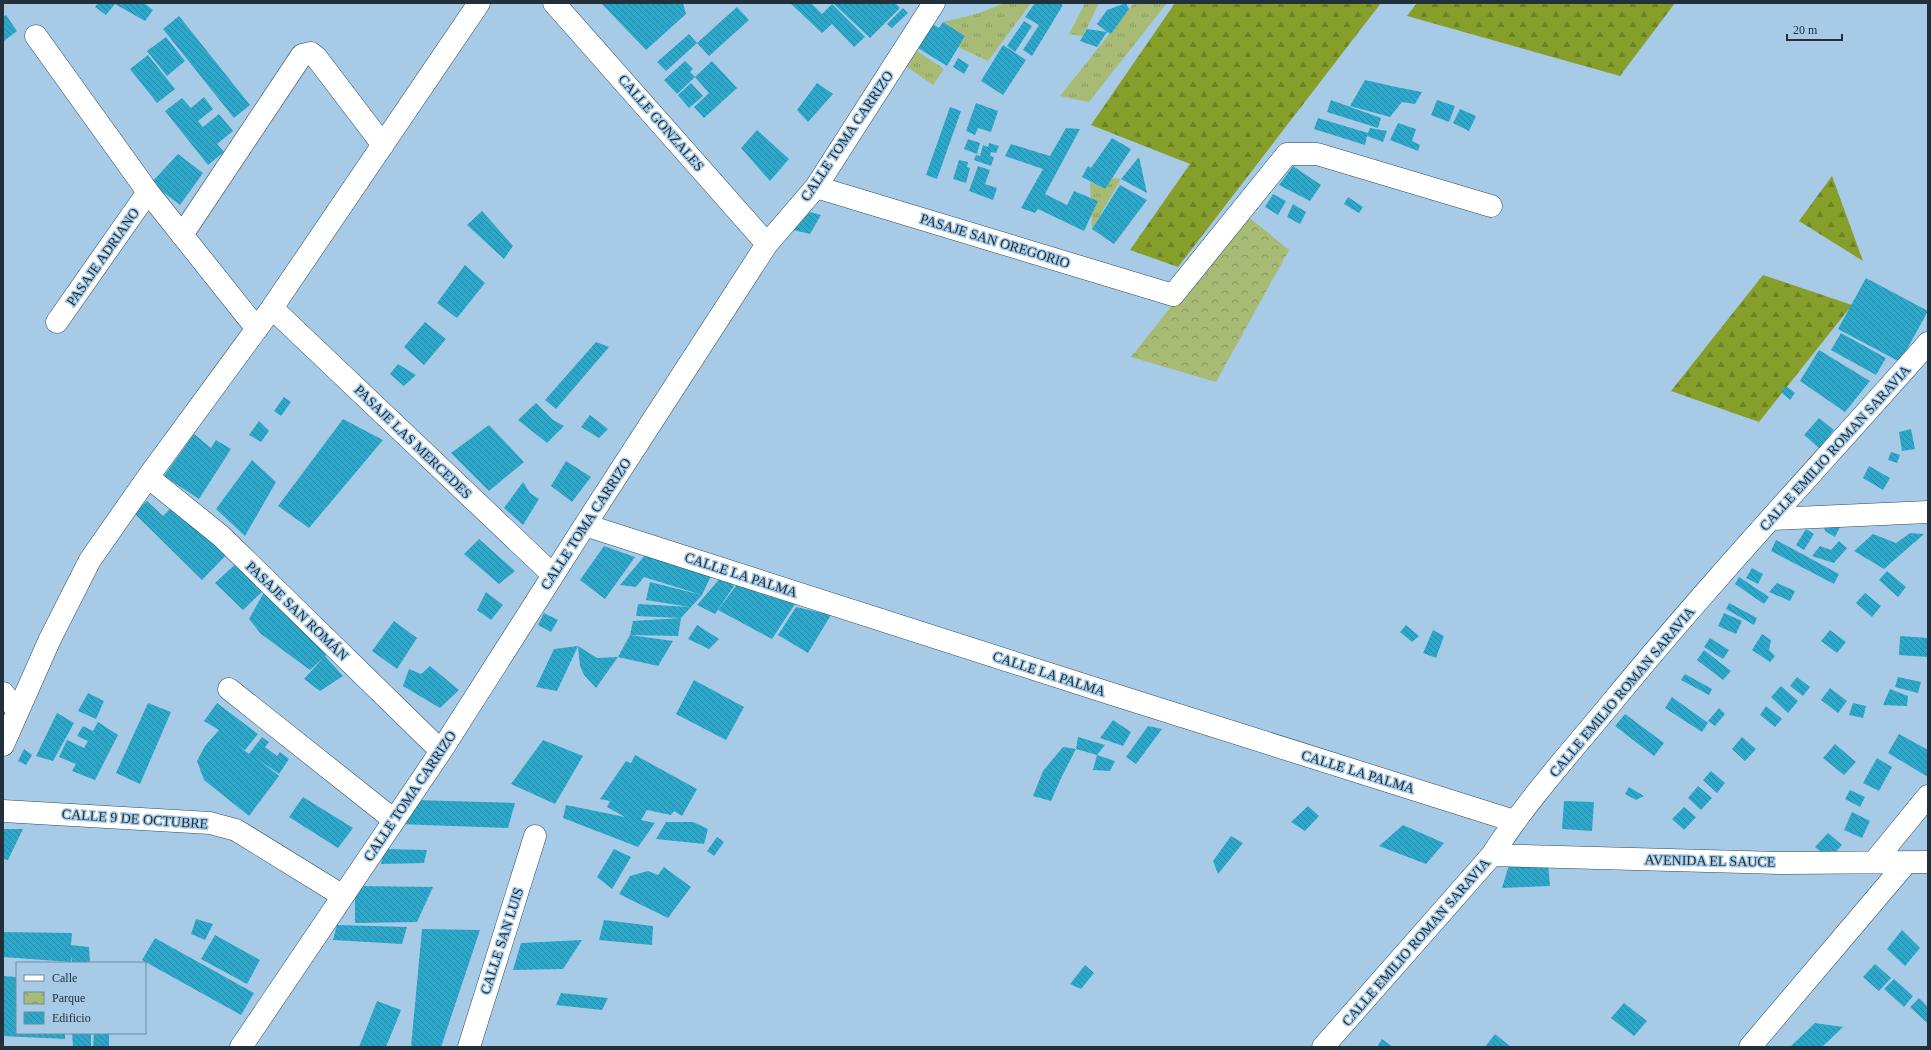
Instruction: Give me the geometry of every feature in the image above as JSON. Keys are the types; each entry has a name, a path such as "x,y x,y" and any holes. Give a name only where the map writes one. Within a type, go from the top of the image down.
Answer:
{"street":[{"path":"3,745 50,639 90,560 148,477 272,308 479,3"},
{"name":"CALLE GONZALES","path":"554,3 767,244"},
{"name":"CALLE TOMA CARRIZO","path":"241,1047 441,751 767,244 816,187 934,3"},
{"path":"36,36 148,192 257,329"},
{"path":"182,235 302,55 311,53 316,57 383,145"},
{"name":"PASAJE SAN OREGORIO","path":"816,187 1173,295 1287,154 1317,154 1491,206"},
{"name":"PASAJE ADRIANO","path":"57,322 148,192"},
{"name":"PASAJE LAS MERCEDES","path":"272,308 553,575"},
{"name":"CALLE EMILIO ROMAN SARAVIA","path":"1323,1047 1492,855 1514,821 1670,633 1928,343"},
{"name":"PASAJE SAN ROMÁN","path":"148,477 221,536 441,751"},
{"path":"1772,519 1925,508"},
{"name":"CALLE LA PALMA","path":"585,525 1514,821"},
{"path":"229,689 394,820"},
{"path":"3,693 18,711"},
{"path":"1874,862 1928,796"},
{"name":"CALLE 9 DE OCTUBRE","path":"3,812 210,823 236,830 343,896"},
{"name":"CALLE SAN LUIS","path":"469,1047 535,836"},
{"name":"AVENIDA EL SAUCE","path":"1492,855 1774,863 1918,862"},
{"path":"1750,1047 1918,862"}],"green space":[{"path":"1005,3 1031,3 988,61 958,47 965,36 943,22 976,14"},
{"path":"1085,3 1099,3 1083,36 1069,34"},
{"path":"1134,3 1167,3 1089,102 1060,96"},
{"path":"1175,3 1381,3 1178,267 1130,250 1190,164 1091,125"},
{"path":"1417,3 1675,3 1620,76 1407,16"},
{"path":"914,49 944,69 933,85 903,64"},
{"path":"1832,176 1863,261 1799,221"},
{"path":"1111,178 1121,179 1092,229 1090,182 1105,189"},
{"path":"1245,214 1289,250 1216,382 1131,357"},
{"path":"1763,275 1852,305 1759,422 1671,391"}],"building":[{"path":"98,3 144,3 153,10 145,21 115,4 106,15 95,7"},
{"path":"601,3 683,3 686,14 646,50"},
{"path":"790,3 811,3 822,14 832,4 865,37 854,47 832,24 822,33"},
{"path":"833,3 895,3 900,8 870,38"},
{"path":"1035,3 1059,3 1063,5 1032,56 1023,50 1039,25 1025,17"},
{"path":"1126,3 1129,9 1111,34 1097,24 1107,10"},
{"path":"737,7 749,20 709,56 697,43"},
{"path":"903,8 908,13 892,28 887,24"},
{"path":"6,15 17,31 4,41 3,17"},
{"path":"179,16 250,105 234,118 163,29"},
{"path":"1024,21 1032,26 1015,52 1007,46"},
{"path":"943,22 965,36 947,66 918,48 933,24 939,28"},
{"path":"1087,29 1107,32 1097,47 1080,41"},
{"path":"689,34 697,43 666,71 657,62"},
{"path":"166,37 185,61 167,76 147,51"},
{"path":"1003,45 1026,60 1003,95 981,81"},
{"path":"148,55 175,89 157,103 130,69"},
{"path":"958,58 969,65 964,74 953,67"},
{"path":"685,61 693,69 690,72 695,77 677,94 664,80"},
{"path":"712,61 737,88 704,118 694,107 709,93 695,77"},
{"path":"1365,80 1422,92 1415,104 1402,102 1390,117 1350,106"},
{"path":"691,83 703,96 689,108 678,95"},
{"path":"817,83 833,94 808,122 797,110"},
{"path":"204,97 213,109 198,121 203,127 219,114 233,131 217,144 224,152 208,165 165,111 182,98 191,108"},
{"path":"1331,100 1381,118 1378,128 1327,112"},
{"path":"1437,100 1455,106 1449,122 1431,115"},
{"path":"976,103 998,111 991,132 978,128 975,135 966,131"},
{"path":"950,107 961,111 937,179 926,175"},
{"path":"1460,109 1476,116 1469,131 1453,123"},
{"path":"1318,118 1368,133 1370,128 1387,131 1383,142 1367,136 1365,145 1314,129"},
{"path":"1398,123 1416,129 1412,141 1420,145 1418,151 1390,140"},
{"path":"1066,128 1080,129 1045,194 1067,205 1074,191 1098,201 1084,231 1038,209 1035,213 1021,208 1043,169 1005,156 1011,144 1050,156"},
{"path":"757,130 789,159 770,181 741,148"},
{"path":"1112,138 1131,149 1105,189 1082,177 1088,166 1091,168"},
{"path":"968,139 980,143 977,154 964,149"},
{"path":"989,143 999,146 996,153 991,152 990,156 994,157 991,166 974,160 976,155 980,156 983,145 988,147"},
{"path":"178,154 203,173 180,205 151,183"},
{"path":"1139,157 1147,193 1121,179"},
{"path":"959,160 968,162 967,167 970,168 966,183 953,179"},
{"path":"978,166 990,170 985,184 997,188 993,200 969,191"},
{"path":"1293,166 1321,185 1310,201 1279,185"},
{"path":"1120,185 1147,200 1114,244 1092,229"},
{"path":"1273,194 1286,201 1278,215 1265,207"},
{"path":"1348,197 1363,207 1359,213 1344,204"},
{"path":"1293,204 1306,212 1300,224 1287,217"},
{"path":"482,211 513,246 504,259 467,225"},
{"path":"810,212 821,215 810,234 789,229"},
{"path":"465,265 485,283 457,318 437,303"},
{"path":"1866,278 1928,311 1900,362 1838,329"},
{"path":"425,322 446,339 424,365 404,347"},
{"path":"1841,333 1886,358 1876,375 1831,350"},
{"path":"596,342 609,347 556,409 545,400"},
{"path":"1819,350 1870,381 1845,412 1800,381"},
{"path":"398,364 416,375 404,386 390,374"},
{"path":"1786,386 1795,393 1790,400 1781,392"},
{"path":"284,397 291,402 281,416 274,411"},
{"path":"536,403 553,420 564,426 547,443 518,420"},
{"path":"590,415 608,429 599,438 581,427"},
{"path":"1819,418 1834,430 1819,448 1804,435"},
{"path":"343,419 383,440 309,528 278,506"},
{"path":"259,421 269,431 261,442 249,435"},
{"path":"489,425 524,462 489,491 451,453"},
{"path":"1911,429 1915,449 1902,451 1899,432"},
{"path":"194,434 211,448 216,440 231,449 199,499 164,476"},
{"path":"1891,452 1900,455 1897,463 1888,460"},
{"path":"252,460 276,482 245,536 216,509"},
{"path":"566,461 591,477 572,502 551,486"},
{"path":"1869,466 1890,478 1883,490 1863,478"},
{"path":"523,482 530,493 539,499 523,525 504,508"},
{"path":"147,501 163,516 176,503 229,552 202,580 134,513"},
{"path":"1823,520 1842,523 1835,537 1825,531"},
{"path":"1806,529 1814,534 1804,550 1796,545"},
{"path":"1910,533 1924,534 1884,569 1854,551 1873,534 1896,543"},
{"path":"479,539 515,571 499,584 464,554"},
{"path":"1776,540 1839,574 1834,584 1771,551"},
{"path":"1839,541 1847,548 1834,563 1812,556 1820,546 1831,550"},
{"path":"604,546 635,557 605,599 580,580"},
{"path":"646,554 711,576 702,595 644,577 636,587 620,585"},
{"path":"240,560 267,587 243,610 215,583"},
{"path":"1752,568 1763,574 1758,584 1746,578"},
{"path":"1887,571 1906,587 1898,597 1879,580"},
{"path":"723,575 734,586 715,614 697,605"},
{"path":"1739,577 1769,597 1764,604 1735,584"},
{"path":"650,582 702,595 681,618 636,616 638,604 690,607 646,600"},
{"path":"738,583 759,593 795,604 772,639 718,610"},
{"path":"1777,583 1795,591 1790,601 1769,592"},
{"path":"267,587 331,651 325,656 343,676 320,691 304,679 323,658 310,670 261,634 249,619"},
{"path":"486,592 503,605 491,620 477,610"},
{"path":"1865,593 1881,606 1872,617 1856,603"},
{"path":"1729,603 1757,618 1754,625 1726,609"},
{"path":"796,607 831,615 808,653 778,635"},
{"path":"544,613 558,620 551,632 538,625"},
{"path":"1724,613 1742,621 1736,634 1718,626"},
{"path":"681,618 678,636 630,635 633,621"},
{"path":"394,621 417,638 397,669 372,651"},
{"path":"697,625 719,639 709,649 688,639"},
{"path":"1406,625 1419,636 1412,642 1400,632"},
{"path":"1433,630 1444,636 1436,658 1423,653"},
{"path":"1830,630 1846,642 1837,653 1821,641"},
{"path":"1762,634 1771,640 1769,650 1775,656 1770,662 1752,650"},
{"path":"630,635 673,641 658,666 618,657"},
{"path":"1900,636 1928,638 1928,657 1899,655"},
{"path":"1710,638 1729,650 1723,659 1704,647"},
{"path":"578,646 597,658 618,657 596,688 584,675 580,666"},
{"path":"578,646 557,691 536,687 554,649"},
{"path":"1704,650 1731,671 1723,680 1697,660"},
{"path":"430,666 459,690 440,708 403,686 409,669 421,674"},
{"path":"1685,674 1712,689 1709,695 1681,680"},
{"path":"1797,677 1810,687 1803,696 1790,686"},
{"path":"1898,677 1921,682 1918,693 1895,687"},
{"path":"694,680 744,707 726,740 676,714"},
{"path":"1781,686 1798,701 1788,713 1771,697"},
{"path":"1830,688 1847,701 1838,713 1821,700"},
{"path":"1890,689 1908,696 1907,706 1883,705"},
{"path":"88,693 104,701 96,719 78,711"},
{"path":"1672,697 1708,723 1702,732 1665,708"},
{"path":"148,703 171,712 140,784 116,773"},
{"path":"217,703 258,734 245,750 239,746 249,754 262,737 269,742 265,747 277,756 280,752 289,759 279,774 259,760 279,776 249,816 204,780 197,761 205,746 219,730 204,721"},
{"path":"1853,703 1866,706 1863,718 1849,715"},
{"path":"1766,706 1782,719 1775,727 1760,715"},
{"path":"1719,708 1725,714 1715,726 1708,721"},
{"path":"57,713 74,723 53,761 36,756"},
{"path":"1625,714 1664,743 1654,756 1615,726"},
{"path":"1113,720 1131,732 1123,746 1100,738"},
{"path":"98,722 118,735 95,780 72,771 76,764 59,757 67,740 84,748 88,741 77,736 83,726 93,731"},
{"path":"1148,726 1162,729 1136,764 1126,757"},
{"path":"1899,734 1928,750 1928,777 1888,753"},
{"path":"1078,737 1105,745 1097,755 1076,749"},
{"path":"1742,737 1756,749 1745,761 1732,749"},
{"path":"543,740 583,756 555,804 511,784"},
{"path":"1835,744 1856,762 1844,775 1823,758"},
{"path":"1063,747 1076,749 1051,801 1033,796 1043,771"},
{"path":"24,749 32,755 26,765 18,761"},
{"path":"635,755 697,789 682,816 674,811 671,815 647,810 641,820 655,823 638,847 563,818 566,805 625,817 607,807 610,801 600,799 626,761 631,763"},
{"path":"1097,755 1115,761 1110,771 1093,770"},
{"path":"1877,758 1892,767 1879,791 1863,783"},
{"path":"1711,771 1725,783 1717,793 1703,780"},
{"path":"1698,786 1712,798 1701,810 1688,798"},
{"path":"1629,787 1644,796 1636,800 1625,794"},
{"path":"1850,790 1865,797 1860,807 1845,799"},
{"path":"303,797 353,828 338,848 289,817"},
{"path":"414,800 515,803 508,828 397,824"},
{"path":"1564,801 1594,802 1592,831 1562,829"},
{"path":"1308,806 1319,816 1305,831 1291,822"},
{"path":"1684,807 1696,817 1684,830 1672,819"},
{"path":"1852,812 1870,821 1862,838 1844,830"},
{"path":"666,822 693,822 708,829 704,844 656,839"},
{"path":"1403,825 1444,843 1426,864 1379,846"},
{"path":"3,829 23,829 8,860 3,859"},
{"path":"1828,833 1842,845 1829,859 1815,847"},
{"path":"1231,836 1243,843 1218,874 1213,861"},
{"path":"717,837 724,842 714,856 707,851"},
{"path":"384,849 427,850 424,863 381,864"},
{"path":"614,849 631,857 612,889 597,877"},
{"path":"1548,863 1550,886 1502,888 1509,865"},
{"path":"664,867 691,887 668,918 619,894 630,876 648,871 658,875"},
{"path":"355,886 433,887 417,922 355,923"},
{"path":"196,919 213,924 205,940 191,934"},
{"path":"604,920 653,926 652,945 599,940"},
{"path":"337,925 407,927 402,944 333,940"},
{"path":"422,929 480,930 441,1047 411,1047"},
{"path":"1902,930 1920,948 1905,966 1887,949"},
{"path":"3,932 72,933 71,945 89,947 90,962 72,962 72,956 71,962 3,957"},
{"path":"215,935 260,960 247,984 201,959"},
{"path":"155,938 254,993 241,1015 142,960"},
{"path":"582,940 563,969 513,970 521,943"},
{"path":"1875,964 1891,978 1879,991 1863,977"},
{"path":"1085,965 1094,973 1081,989 1070,984"},
{"path":"3,976 16,977 16,1034 65,1034 65,1039 3,1036"},
{"path":"1894,979 1913,996 1904,1007 1884,989"},
{"path":"561,993 608,998 602,1010 556,1005"},
{"path":"1919,998 1928,1007 1928,1024 1910,1007"},
{"path":"377,1001 401,1010 386,1047 359,1047"},
{"path":"1624,1003 1647,1021 1634,1036 1611,1018"},
{"path":"1815,1023 1843,1027 1822,1047 1790,1047"},
{"path":"72,1034 91,1034 91,1047 73,1047"},
{"path":"94,1034 109,1034 109,1047 93,1047"},
{"path":"1495,1034 1511,1047 1485,1047"},
{"path":"1382,1039 1393,1047 1377,1047"}]}
